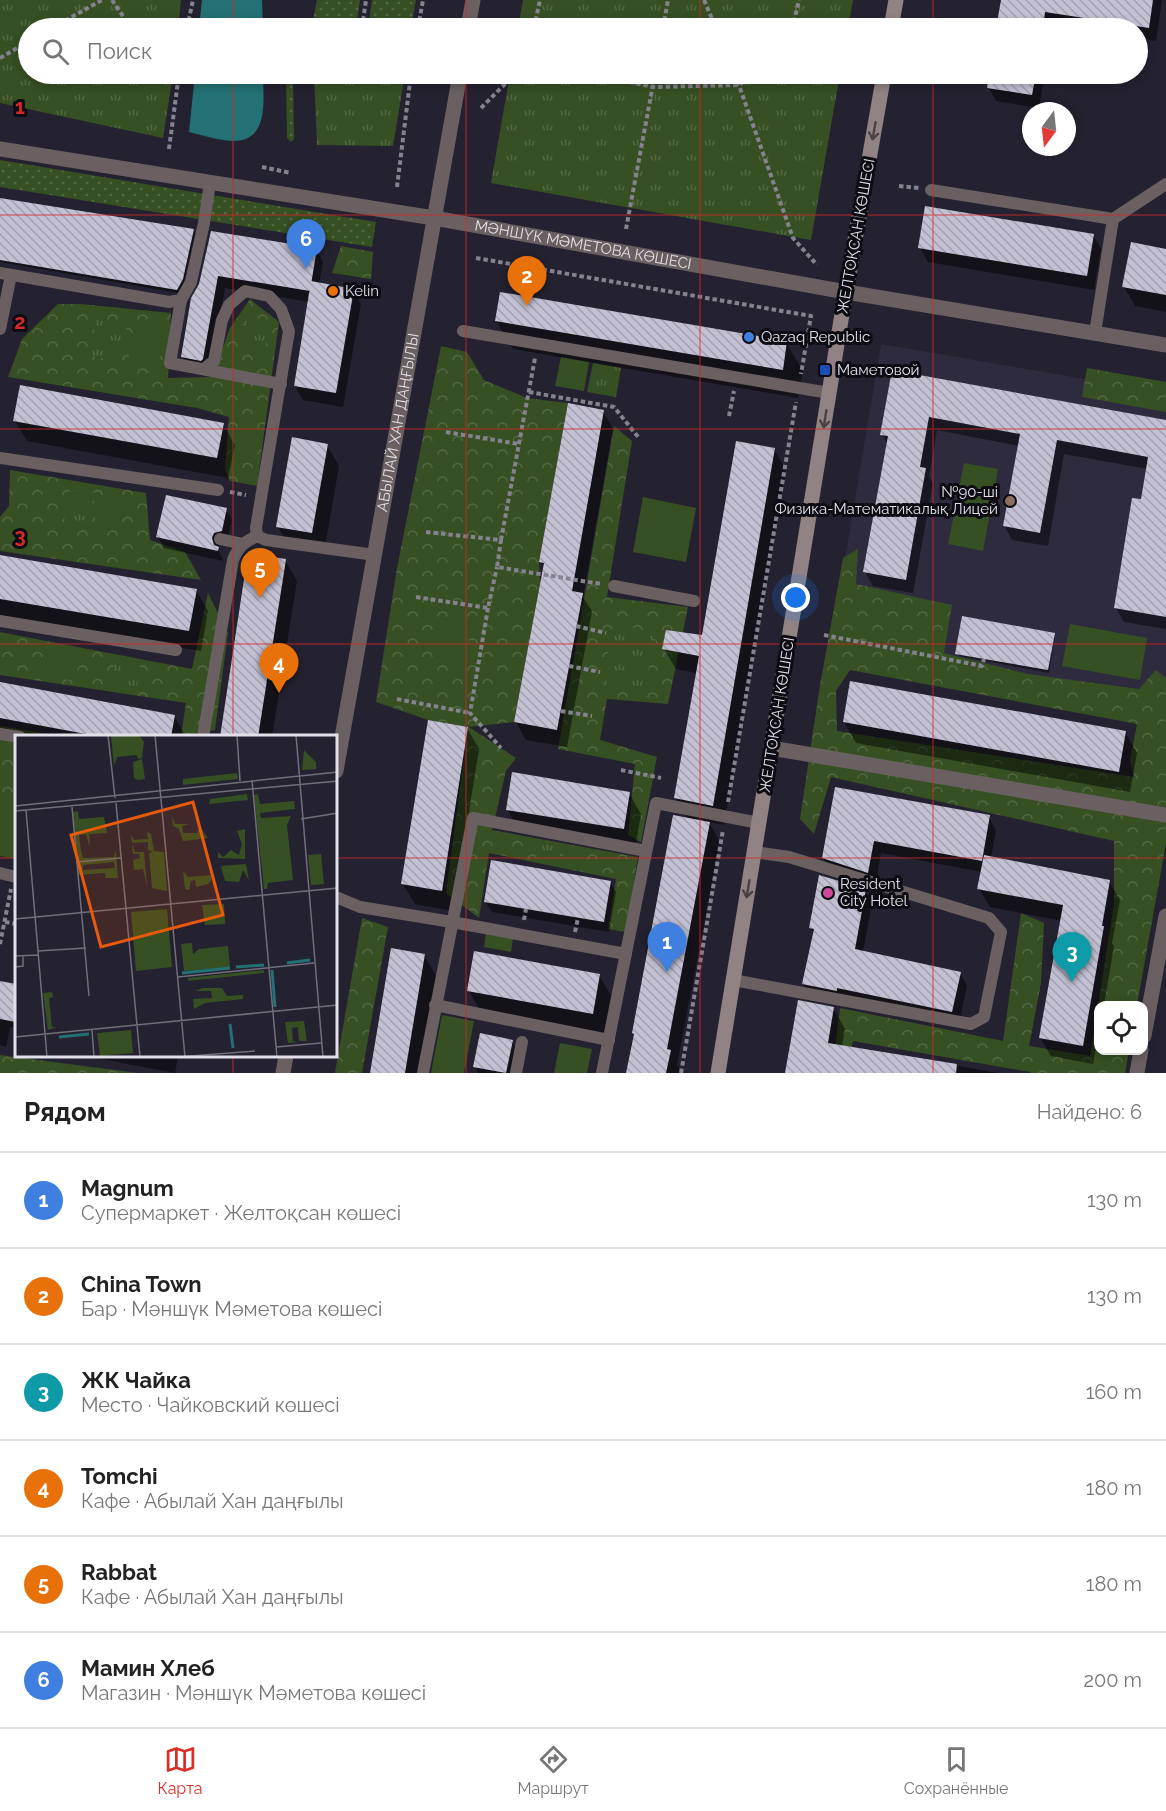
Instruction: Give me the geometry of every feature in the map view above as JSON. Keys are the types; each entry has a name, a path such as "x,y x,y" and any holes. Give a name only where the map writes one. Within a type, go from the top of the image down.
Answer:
{"main road":[{"path":"893,18 896,0"},
{"name":"ЖЕЛТОҚСАН КӨШЕСІ","path":"718,1073 829,393 882,84"}],"street":[{"path":"470,18 473,0"},
{"name":"АБЫЛАЙ ХАН ДАҢҒЫЛЫ","path":"338,760 458,84"},
{"name":"МӘНШҮК МӘМЕТОВА КӨШЕСІ","path":"0,149 434,218 846,292 1166,345"},
{"path":"771,748 1166,815"},
{"path":"1148,1010 1166,916"},
{"path":"1137,1073 1140,1055"},
{"path":"283,1073 286,1058"}],"lane":[{"path":"210,183 192,282 181,300 170,363 281,384"},
{"path":"931,190 1113,219 1166,184"},
{"path":"1095,333 1113,219"},
{"path":"0,329 5,274 169,302 181,300"},
{"path":"204,369 214,361 222,320 229,306 245,291 269,296 281,309 289,331 256,528 257,536"},
{"path":"463,331 829,393"},
{"path":"0,458 218,490"},
{"path":"257,536 266,540 375,555"},
{"path":"203,735 233,560 237,549 257,536"},
{"path":"220,540 243,544"},
{"path":"614,586 694,601"},
{"path":"0,621 176,650"},
{"path":"0,734 15,736"},
{"path":"603,1073 656,803 759,823"},
{"path":"423,1073 473,818 646,851"},
{"path":"733,980 970,1024 984,1017 1001,932 989,918 789,857 754,852"},
{"path":"0,873 15,877"},
{"path":"338,898 360,907 452,921 626,954"},
{"path":"435,1005 609,1040"},
{"path":"516,1073 522,1042"}],"path":[{"path":"70,18 102,0"},
{"path":"112,0 124,18"},
{"path":"189,18 193,0"},
{"path":"363,18 366,0"},
{"path":"420,18 423,0"},
{"path":"536,18 540,0"},
{"path":"665,18 668,0"},
{"path":"704,0 712,18"},
{"path":"795,18 799,0"},
{"path":"0,58 18,48"},
{"path":"169,149 178,84"},
{"path":"397,187 410,84"},
{"path":"481,108 505,84"},
{"path":"638,84 652,87 740,85 793,238 817,265"},
{"path":"626,229 653,84"},
{"path":"262,167 291,173"},
{"path":"476,258 811,316 681,1073"},
{"path":"470,713 538,343"},
{"path":"729,416 737,377"},
{"path":"529,392 614,406 639,438"},
{"path":"446,432 519,444"},
{"path":"218,490 261,497"},
{"path":"426,532 501,540"},
{"path":"497,567 614,586"},
{"path":"416,597 488,608"},
{"path":"576,626 606,633"},
{"path":"824,635 982,666 984,659"},
{"path":"569,666 600,672"},
{"path":"398,699 470,713 501,748"},
{"path":"561,711 592,716"},
{"path":"621,770 661,778"},
{"path":"0,944 15,877"},
{"path":"4,922 15,924"}],"shaded area":[{"path":"202,0 262,0 263,18 200,18"},
{"path":"194,84 263,84 262,116 254,134 246,139 234,141 189,132"},
{"name":"№90-ші Физика-Математикалық Лицей","path":"881,344 1166,393 1166,706 830,649"}],"green space":[{"path":"0,0 181,0 179,18 18,18 18,84 171,84 163,138 0,103"},
{"path":"317,0 360,0 357,18 313,18"},
{"path":"372,0 416,0 413,18 369,18"},
{"path":"523,0 853,0 850,18 520,18"},
{"path":"286,84 293,84 294,139 291,142 287,138"},
{"path":"314,84 403,84 393,146 317,145"},
{"path":"508,84 838,84 811,240 491,183"},
{"path":"0,160 376,222 372,247 0,187"},
{"path":"341,246 373,252 371,279 332,273"},
{"path":"250,299 279,322 257,486 230,481 225,469 229,417 197,408 8,377 22,339 58,304 81,304 171,313 168,378 212,377 230,328"},
{"path":"243,316 269,321 264,353 238,349"},
{"path":"96,319 127,324 121,362 90,356"},
{"path":"134,324 164,329 158,367 128,362"},
{"path":"441,346 467,352 484,380 527,398 568,403 539,562 540,584 514,722 469,727 516,758 506,771 492,830 638,857 626,932 608,929 616,879 489,853 479,918 446,893 468,727 428,720 376,702 397,568"},
{"path":"561,357 589,362 584,391 555,386"},
{"path":"593,363 621,368 616,397 587,392"},
{"path":"1087,368 1166,382 1166,412 1082,397"},
{"path":"614,426 632,441 607,597 688,607 668,704 607,699 600,740 657,757 641,842 628,835 635,764 558,749"},
{"path":"236,427 261,432 255,464 229,459"},
{"path":"964,463 998,469 983,551 948,544"},
{"path":"10,470 146,493 150,540 185,552 201,580 0,551 0,517 9,506"},
{"path":"70,489 96,493 89,526 64,521"},
{"path":"99,495 125,499 120,531 94,526"},
{"path":"643,497 696,508 686,562 633,552"},
{"path":"858,549 856,584 952,605 944,653 1028,674 1139,689 1156,670 1166,678 1166,843 1138,1001 1099,1001 1114,904 1114,841 831,777 814,834 800,819 820,685 843,558","holes":["850,670 1137,724 1130,760 1134,777 837,731 836,691"]},
{"path":"208,593 228,633 215,730 181,735 186,703 0,675 0,632 192,669"},
{"path":"440,618 472,624 465,662 433,656"},
{"path":"1070,624 1147,638 1140,680 1062,666"},
{"path":"613,625 655,632 644,695 602,688"},
{"path":"50,642 76,647 70,680 44,675"},
{"path":"116,655 141,660 136,692 110,687"},
{"path":"0,726 53,735 15,735 15,812 0,828"},
{"path":"0,802 15,805 15,859 0,856"},
{"path":"540,840 562,844 558,866 535,862"},
{"path":"565,845 587,849 583,871 561,867"},
{"path":"1021,913 1044,923 1041,983 1029,1046 1090,1056 1094,1030 1094,1055 1128,1055 1125,1073 1031,1073 853,1041 846,1073 832,1073 840,1008 1003,1041"},
{"path":"362,918 388,927 362,1073 335,1073"},
{"path":"486,933 513,938 511,952 484,947"},
{"path":"442,1015 474,1021 464,1073 431,1073"},
{"path":"560,1043 592,1049 587,1073 554,1073"},
{"path":"0,1055 138,1073 0,1073"}],"building":[{"path":"1001,0 1153,0 1149,28 1148,18 1084,18 1045,12 1044,18 998,18"},
{"path":"988,84 1034,84 1032,95 987,88"},
{"path":"0,198 194,229 183,279 177,290 0,260"},
{"path":"925,206 1094,234 1087,276 918,248"},
{"path":"211,231 317,248 310,291 218,276 201,361 181,357 191,298 199,284"},
{"path":"1131,242 1166,249 1166,295 1122,287"},
{"path":"311,281 354,289 336,393 294,386"},
{"path":"500,292 787,341 783,370 495,321"},
{"path":"892,370 1166,420 1166,617 1114,608 1132,498 1141,499 1148,457 1057,440 1040,533 1003,526 1020,434 929,417 920,467 926,468 906,580 863,572 888,436 880,435"},
{"path":"20,385 224,423 217,458 13,421"},
{"path":"568,403 604,410 572,591 583,593 557,730 514,722 544,563 539,562"},
{"path":"292,437 328,444 312,533 276,527"},
{"path":"736,441 775,448 713,806 674,798 699,656 662,649 666,630 702,635"},
{"path":"166,495 227,508 222,531 214,533 212,538 214,545 219,547 218,551 156,537"},
{"path":"248,553 286,559 258,735 220,735"},
{"path":"0,555 197,589 189,631 0,599"},
{"path":"962,616 1055,633 1048,670 955,654"},
{"path":"850,681 1126,731 1119,772 843,722"},
{"path":"0,682 175,715 171,735 91,735 0,718"},
{"path":"428,720 468,727 442,891 401,884"},
{"path":"512,772 630,792 624,829 506,810"},
{"path":"835,787 990,815 982,861 874,841 868,873 822,858"},
{"path":"673,815 710,822 667,1049 671,1050 666,1073 626,1073 634,1034 632,1033"},
{"path":"984,855 1110,880 1083,1046 1039,1038 1063,905 977,889"},
{"path":"491,860 611,881 604,922 484,902"},
{"path":"819,875 866,889 855,949 961,972 952,1012 837,988 837,991 802,984 814,929 809,928"},
{"path":"391,948 425,954 421,978 405,1073 370,1073"},
{"path":"474,951 600,974 593,1014 467,991"},
{"path":"0,981 15,984 15,1022 0,1019"},
{"path":"798,1000 834,1007 828,1043 957,1064 956,1073 785,1073"},
{"path":"480,1033 513,1040 506,1073 473,1067"}],"place":[{"name":"Мамин Хлеб","path":"306,269"},
{"name":"Kelin","path":"333,291"},
{"name":"China Town","path":"527,306"},
{"name":"Qazaq Republic","path":"749,337"},
{"name":"Маметовой","path":"825,370"},
{"name":"№90-ші Физика-Математикалық Лицей","path":"1010,501"},
{"name":"Rabbat","path":"260,598"},
{"name":"Tomchi","path":"279,693"},
{"name":"Resident City Hotel","path":"828,893"},
{"name":"Magnum","path":"667,972"},
{"name":"ЖК Чайка","path":"1072,982"}]}
